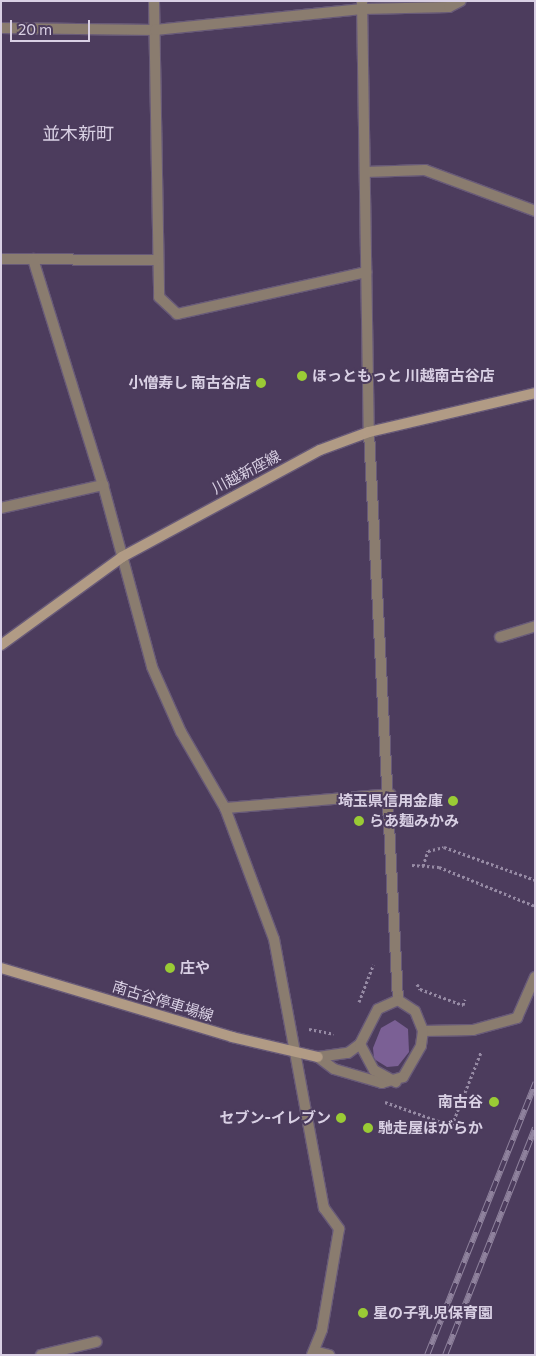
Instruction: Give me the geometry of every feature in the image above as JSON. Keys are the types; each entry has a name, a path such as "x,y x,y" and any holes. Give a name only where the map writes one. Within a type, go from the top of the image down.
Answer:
{"main road":[{"name":"川越新座線","path":"1,645 122,557 320,450 369,432 535,393"},
{"name":"南古谷停車場線","path":"1,968 318,1057"}],"street":[{"path":"154,1 156,260 160,297 177,314 366,272"},
{"path":"1,28 154,30 362,5 449,7 461,1"},
{"path":"362,5 369,432 390,794 398,1000"},
{"path":"365,172 425,170 535,211"},
{"path":"1,259 156,260"},
{"path":"33,259 103,485 152,667 181,732 225,808 274,940 298,1052 324,1208 339,1229 322,1330 313,1353 330,1355"},
{"path":"1,508 103,485"},
{"path":"500,637 535,626"},
{"path":"225,808 390,794"},
{"path":"423,1032 473,1030 516,1018 535,977"},
{"path":"318,1057 334,1069 382,1083 396,1082 411,1068 423,1032 415,1011 398,1000"},
{"path":"318,1057 348,1053 360,1044 378,1010 398,1000"},
{"path":"360,1044 374,1070 396,1082"},
{"path":"41,1355 96,1342"}],"path":[{"path":"423,866 428,851 444,847 535,880"},
{"path":"412,865 440,867 535,906"},
{"path":"358,1005 374,965"},
{"path":"415,974 420,989 463,1005 465,999"},
{"path":"302,1026 323,1033 342,1033"},
{"path":"452,1125 481,1052"},
{"path":"405,1108 464,1130"}],"shaded area":[{"path":"395,1020 408,1029 409,1052 398,1066 387,1067 374,1059 373,1048 381,1028"}],"railway":[{"path":"427,1355 535,1083"},
{"path":"445,1355 535,1128"}],"place":[{"name":"ほっともっと 川越南古谷店","path":"302,376"},
{"name":"小僧寿し 南古谷店","path":"261,383"},
{"name":"埼玉県信用金庫","path":"453,801"},
{"name":"らあ麺みかみ","path":"359,821"},
{"name":"庄や","path":"170,968"},
{"name":"南古谷","path":"494,1102"},
{"name":"セブン-イレブン","path":"341,1118"},
{"name":"馳走屋ほがらか","path":"368,1128"},
{"name":"星の子乳児保育園","path":"363,1313"}],"district":[{"name":"並木新町","path":"78,133"}]}
